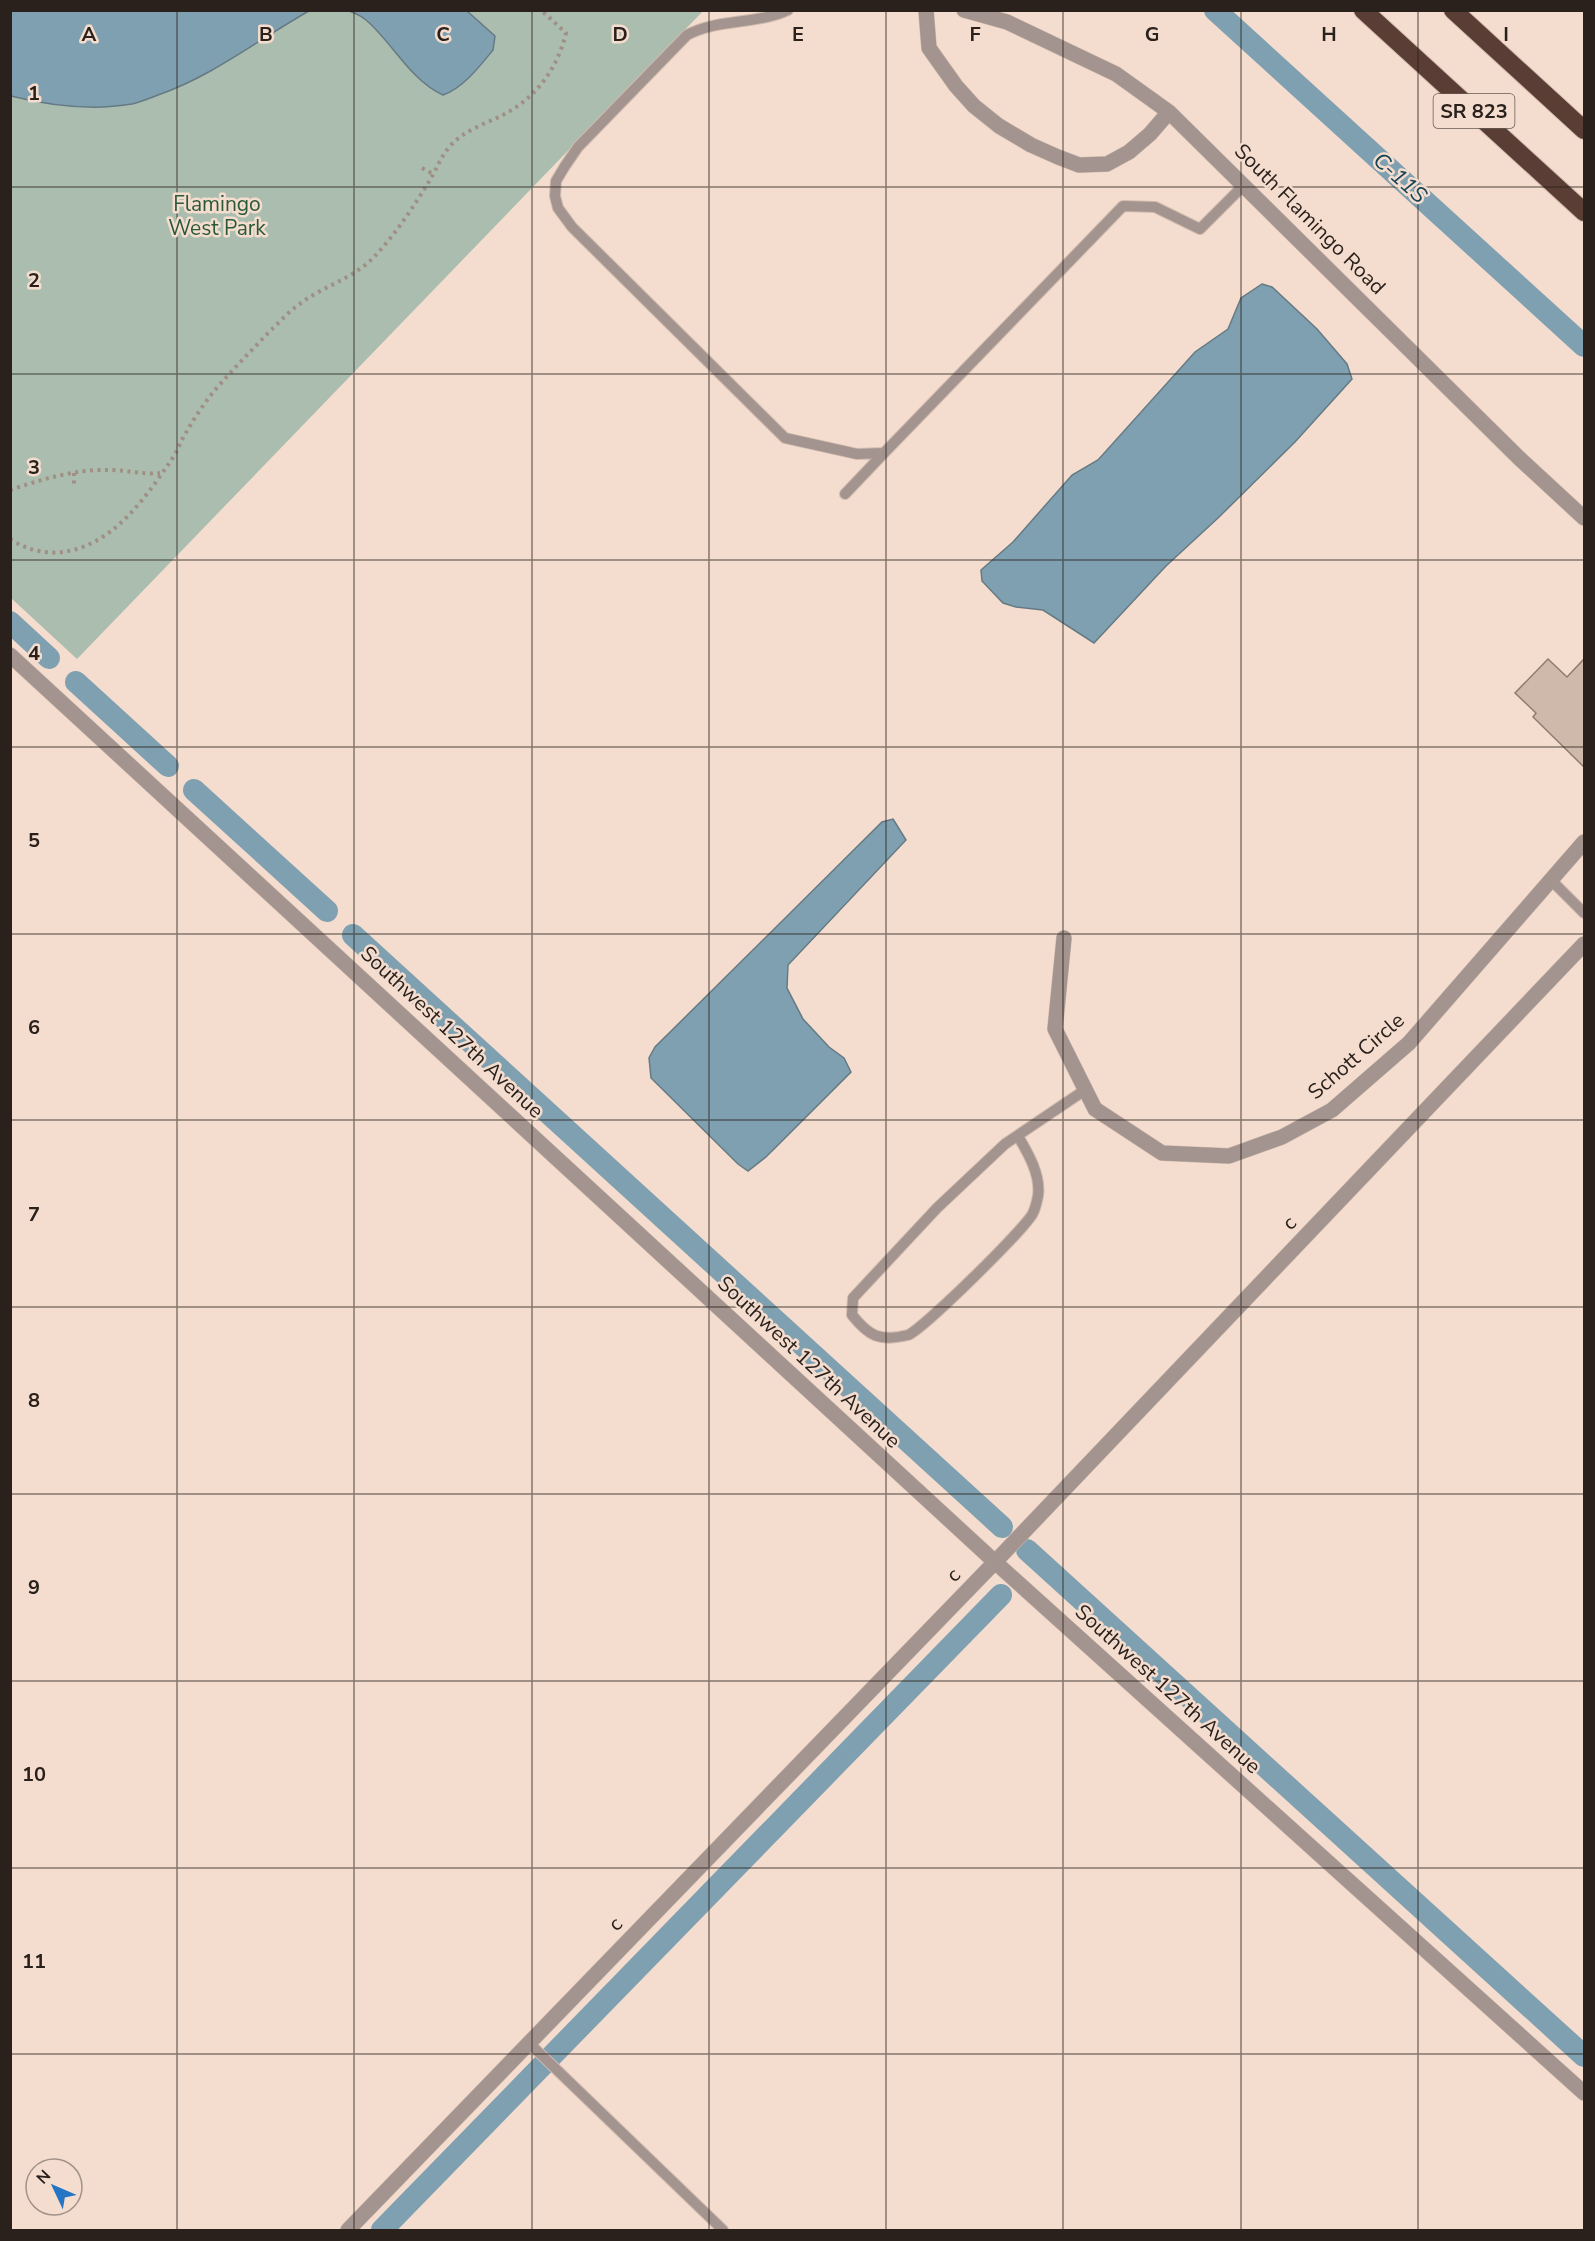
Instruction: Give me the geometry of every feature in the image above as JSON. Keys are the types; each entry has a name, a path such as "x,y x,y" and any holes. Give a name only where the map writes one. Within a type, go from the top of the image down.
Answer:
{"highway":[{"name":"SR 823","path":"1363,10 1584,212"},
{"name":"SR 823","path":"1453,10 1584,130"}],"street":[{"path":"926,10 929,48 956,86 974,106 999,126 1031,145 1058,157 1079,165 1107,164 1129,152 1150,134 1169,112"},
{"name":"South Flamingo Road","path":"964,10 1007,22 1116,74 1169,112 1519,458 1584,518"},
{"name":"Southwest 127th Avenue","path":"10,655 995,1562 1584,2093"},
{"name":"Schott Circle","path":"1064,938 1055,1029 1095,1109 1162,1153 1229,1156 1282,1137 1332,1110 1409,1043 1584,842"},
{"name":"c","path":"348,2230 532,2046 1584,944"}],"lane":[{"path":"788,10 765,18 700,28 687,35 578,147 556,181 555,196 558,207 572,226 784,438 857,454 884,453"},
{"path":"845,494 1123,206 1155,207 1200,229 1244,185"},
{"path":"1551,880 1584,913"},
{"path":"1018,1136 1029,1155 1036,1177 1039,1194 1033,1215 963,1288 910,1334 884,1338 866,1332 852,1315 853,1298 937,1208 1005,1144 1085,1090"},
{"path":"532,2046 723,2230"}],"path":[{"path":"10,539 36,552 58,553 90,544 109,533 131,513 173,458 186,431 201,410 245,357 298,305 357,271 375,256 409,211 441,158 453,143 515,108 534,92 558,58 566,33 541,10"},
{"path":"423,168 433,174"},
{"path":"10,490 74,473 101,470 160,473"},
{"path":"74,473 74,485"}],"green space":[{"name":"Flamingo West Park","path":"11,11 703,11 77,659 11,598"}],"water":[{"path":"10,11 309,11 217,67 178,87 132,104 86,107 56,105 11,96"},
{"path":"349,11 467,11 495,36 493,50 464,82 443,95 421,80 366,20"},
{"path":"1262,284 1272,287 1317,329 1347,364 1352,379 1295,442 1166,566 1094,643 1043,610 1003,603 982,581 981,570 1013,542 1072,475 1098,460 1195,352 1228,329 1241,298"},
{"path":"893,819 906,840 788,965 787,988 803,1019 829,1047 844,1058 851,1072 766,1157 748,1171 738,1164 651,1078 649,1058 655,1047 882,822"}],"building":[{"path":"1548,659 1567,677 1584,659 1584,767 1533,717 1536,713 1515,693"}],"waterway":[{"name":"C-11S","path":"1215,10 1584,346"},
{"path":"10,622 49,658"},
{"path":"76,682 168,766"},
{"path":"194,790 327,911"},
{"path":"353,935 1002,1527"},
{"path":"1027,1550 1584,2056"},
{"path":"382,2230 1001,1595"}]}
